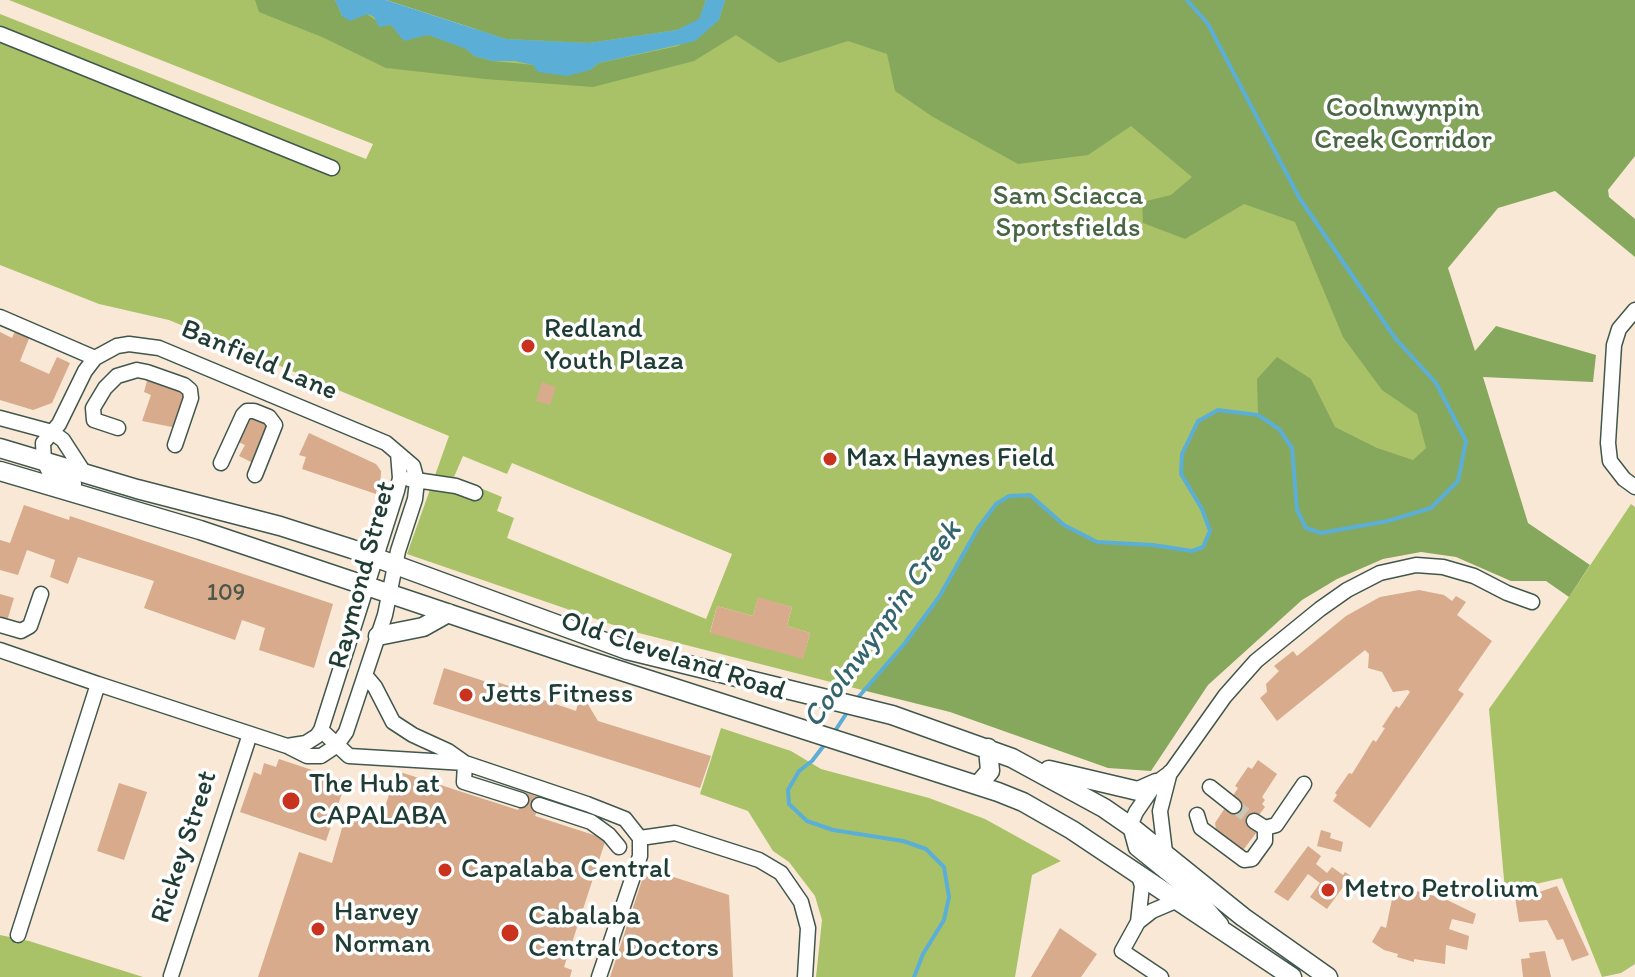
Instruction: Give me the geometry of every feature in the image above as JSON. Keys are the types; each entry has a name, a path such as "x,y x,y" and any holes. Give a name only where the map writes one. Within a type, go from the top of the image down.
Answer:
{"main road":[{"name":"Old Cleveland Road","path":"0,448 272,524 376,557 627,650 892,715 988,748 1027,765 1104,808 1165,852 1243,917 1328,977"},
{"name":"Old Cleveland Road","path":"1,474 163,519 870,749 1023,802 1229,934 1267,969 1292,977"},
{"path":"378,636 423,627 448,613"},
{"path":"978,785 990,771 988,748"},
{"path":"1027,765 1138,791 1163,778"}],"street":[{"path":"0,34 332,168"},
{"path":"1635,310 1619,329 1614,345 1608,443 1610,461 1635,487"},
{"path":"0,317 95,358 85,371 59,424 43,443 44,461 50,474 163,519"},
{"name":"Banfield Lane","path":"95,358 117,346 129,344 159,348 386,443 398,453"},
{"path":"118,428 94,420 93,408 117,376 128,371 147,372 190,390 191,398 175,445"},
{"path":"221,463 243,415 254,411 269,417 275,425 255,475"},
{"path":"0,418 52,432 63,440 85,474"},
{"name":"Raymond Street","path":"321,730 400,478 398,453"},
{"name":"Raymond Street","path":"336,746 346,732 378,636 415,499 417,481 413,466 398,453"},
{"path":"1,474 20,454"},
{"path":"400,478 456,486 475,493"},
{"path":"1229,934 1199,899 1136,848 1130,826 1136,812 1225,696 1256,661 1347,590 1380,573 1416,565 1443,567 1474,576 1532,602"},
{"path":"0,625 21,631 30,626 41,594"},
{"path":"0,650 287,746 307,756 321,756 336,746"},
{"path":"365,675 375,687 393,722 465,763"},
{"path":"18,935 98,684"},
{"path":"287,746 306,743 321,730 336,746 357,758 465,763 625,819 640,838 640,856 599,977"},
{"name":"Rickey Street","path":"171,976 250,734"},
{"path":"465,763 464,782 521,800"},
{"path":"1163,778 1160,814 1165,852"},
{"path":"1197,815 1201,828 1244,860 1252,859 1265,841 1260,824 1276,825 1304,784"},
{"path":"1210,787 1234,806"},
{"path":"557,794 545,808 591,822 619,847"},
{"path":"640,838 675,833 759,860 781,873 801,902 808,928 805,977"},
{"path":"1138,873 1142,886 1138,922 1122,951 1161,977"},
{"path":"1138,922 1152,911 1178,900"}],"green space":[{"name":"Sam Sciacca Sportsfields","path":"9,0 348,0 439,33 715,0 1187,0 1458,481 1181,474 1202,509 1210,531 1203,547 1192,551 1097,542 1064,525 1030,495 862,690 631,631 407,554 449,436 169,320 99,304 0,265 0,14 366,159 373,144","holes":["463,456 507,474 512,463 732,554 706,619 507,538 514,518 497,511 502,497 454,477","758,598 792,607 787,626 810,633 803,658 710,632 717,606 753,616"]},
{"name":"Coolnwynpin Creek Corridor","path":"255,0 335,0 342,16 367,14 383,25 391,25 399,34 428,35 450,41 474,56 492,61 590,70 599,63 678,46 719,20 725,0 1635,0 1635,156 1608,190 1609,197 1635,219 1635,257 1555,191 1498,208 1448,268 1475,351 1496,326 1596,355 1593,382 1483,377 1528,523 1590,565 1569,597 1546,581 1511,581 1456,557 1421,552 1383,559 1337,579 1302,600 1208,685 1151,771 1108,768 950,712 862,690 905,643 939,597 978,528 996,504 1009,496 1030,495 1064,525 1097,542 1191,551 1203,547 1210,531 1202,509 1181,474 1182,454 1198,421 1218,410 1258,415 1257,379 1277,357 1311,379 1335,427 1377,448 1413,460 1426,448 1417,414 1382,390 1343,337 1295,222 1244,204 1185,239 1143,223 1142,202 1171,195 1192,177 1131,126 1088,155 1018,164 933,117 895,91 887,54 848,41 779,63 736,35 694,61 593,87 386,68 322,37 259,12"},
{"path":"386,0 706,0 699,20 677,30 589,43 506,39"},
{"path":"1631,504 1635,507 1635,964 1621,973 1602,977 1562,878 1505,891 1489,709"},
{"path":"721,728 791,751 821,769 929,798 985,819 1061,861 1032,875 1015,977 816,977 822,920 815,896 789,862 773,851 748,811 700,794"},
{"path":"0,935 29,941 143,977 0,977"}],"water":[{"path":"335,0 386,0 506,39 589,43 677,30 699,19 706,0 725,0 719,20 695,41 599,63 590,70 567,76 538,72 533,65 515,61 492,61 474,56 466,49 428,35 404,41 391,25 379,27 374,17 368,14 350,21 342,16"}],"building":[{"path":"16,329 30,336 20,361 49,374 57,357 70,363 52,403 33,410 0,400 0,332 12,338"},
{"path":"157,374 178,381 175,390 186,394 177,428 142,421 151,395 144,392 147,381 155,383"},
{"path":"542,382 556,387 550,405 536,401"},
{"path":"248,415 270,424 253,463 239,456 245,445 236,441"},
{"path":"309,433 376,464 381,471 380,492 376,491 376,494 302,469 306,457 299,455"},
{"path":"24,505 69,520 70,516 333,604 314,668 259,650 265,628 242,620 235,640 144,608 154,581 78,557 68,584 50,577 55,560 27,550 18,575 0,570 0,540 10,543"},
{"path":"1419,590 1444,595 1452,601 1456,596 1466,602 1457,615 1492,641 1458,690 1464,694 1370,828 1333,801 1337,795 1335,793 1349,773 1352,774 1373,740 1376,742 1396,706 1399,708 1410,692 1393,692 1382,672 1368,668 1369,654 1365,650 1277,721 1260,698 1267,692 1266,684 1279,671 1274,666 1293,651 1297,656 1346,616 1380,597"},
{"path":"0,594 14,598 7,621 0,619"},
{"path":"758,597 792,607 787,626 810,633 803,659 710,633 717,606 753,616"},
{"path":"444,668 490,683 491,680 576,711 579,699 586,701 598,721 711,756 700,788 433,704"},
{"name":"The Hub at CAPALABA","path":"279,759 342,780 339,789 343,790 326,841 240,812 254,772 261,775 264,763 276,767"},
{"path":"1258,760 1277,774 1262,797 1265,807 1252,824 1259,829 1241,853 1217,837 1215,823 1238,788 1235,786 1248,767 1252,769"},
{"name":"Capalaba Central","path":"397,771 518,810 524,792 542,798 535,816 606,839 564,967 572,970 570,977 258,977 299,852 332,863 346,814 379,825"},
{"path":"119,783 147,792 124,860 97,851"},
{"path":"1321,830 1331,833 1330,838 1343,842 1341,852 1317,846"},
{"path":"1308,846 1321,856 1316,864 1327,873 1332,867 1343,875 1345,872 1351,876 1327,909 1310,897 1320,883 1308,874 1288,901 1274,892"},
{"path":"646,868 729,895 733,977 610,977"},
{"path":"1395,885 1445,899 1476,914 1473,924 1452,919 1449,929 1469,936 1467,950 1446,945 1445,964 1414,959 1414,962 1397,957 1398,954 1372,942 1381,926 1386,928"},
{"path":"1557,886 1589,955 1572,961 1563,939 1557,940 1547,920 1519,922 1515,897"},
{"path":"1060,928 1097,954 1081,977 1031,977"},
{"path":"1545,951 1551,977 1523,977 1521,959 1530,958 1529,953"}],"waterway":[{"name":"Coolnwynpin Creek","path":"855,701 905,643 939,597 978,528 996,504 1009,496 1030,495 1064,525 1097,542 1192,551 1203,547 1210,531 1202,509 1181,474 1182,454 1198,421 1218,410 1258,415 1279,429 1292,448 1297,510 1306,528 1321,533 1388,521 1431,508 1458,481 1466,441 1436,383 1395,338 1300,199 1208,24 1187,0"},
{"name":"Coolnwynpin Creek","path":"833,734 848,711"},
{"name":"Coolnwynpin Creek","path":"825,744 812,761 799,771 788,790 789,804 807,821 833,830 903,841 926,849 944,867 949,897 944,920 923,954 914,977"}],"tunnel":[{"path":"1234,806 1254,821"}],"place":[{"name":"Redland Youth Plaza","path":"528,346"},
{"name":"Max Haynes Field","path":"830,459"},
{"name":"Jetts Fitness","path":"466,695"},
{"name":"The Hub at CAPALABA","path":"291,801"},
{"name":"Capalaba Central","path":"445,870"},
{"name":"Metro Petrolium","path":"1328,890"},
{"name":"Harvey Norman","path":"318,929"},
{"name":"Cabalaba Central Doctors","path":"510,933"}]}
